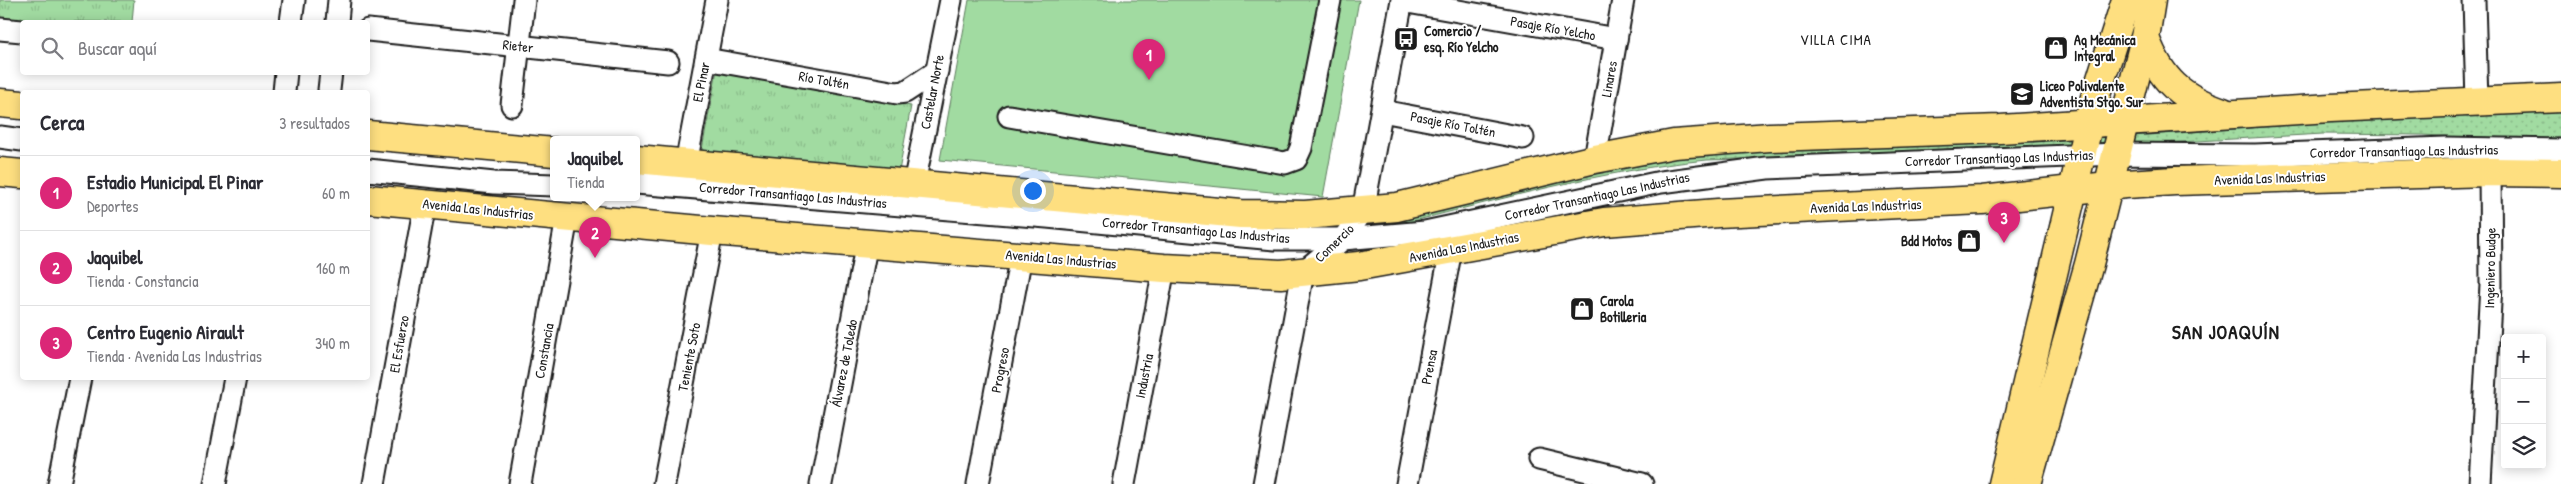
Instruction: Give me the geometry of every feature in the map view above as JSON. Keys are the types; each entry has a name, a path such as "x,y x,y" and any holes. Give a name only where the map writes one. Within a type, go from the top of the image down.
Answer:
{"main road":[{"path":"2003,484 2089,124 2126,0"},
{"path":"2027,484 2060,370 2125,122 2145,38 2151,0"},
{"path":"2145,38 2155,62 2172,85 2195,102 2227,114"},
{"path":"640,159 1240,214 1305,215 1362,211 1416,204 1595,158 1674,144 1721,140 2089,124 2227,114 2561,98"},
{"path":"0,103 20,105"},
{"path":"370,135 550,152"},
{"name":"Avenida Las Industrias","path":"370,199 712,231 867,242 1164,268 1269,273 1303,272 1359,266 1568,228 1631,220 1806,208 1930,204 2073,190 2113,167 2175,181 2490,172 2561,173"},
{"path":"0,172 20,174"}],"street":[{"path":"291,20 294,0"},
{"path":"337,20 339,0"},
{"path":"512,104 524,0"},
{"name":"El Pinar","path":"686,164 717,0"},
{"name":"Castelar Norte","path":"914,184 951,0"},
{"path":"1009,116 1285,163 1296,159 1301,148 1330,0"},
{"name":"Linares","path":"1595,158 1624,0"},
{"path":"2474,0 2477,101"},
{"name":"Pasaje Río Yelcho","path":"1402,1 1616,39"},
{"name":"Comercio","path":"1264,484 1303,272 1339,243 1362,211 1402,1"},
{"path":"0,29 20,31"},
{"name":"Rieter","path":"370,30 668,62"},
{"name":"Río Toltén","path":"706,59 897,93 905,92 936,71"},
{"path":"284,90 286,75"},
{"name":"Pasaje Río Toltén","path":"1382,111 1524,138"},
{"path":"0,128 20,130"},
{"path":"0,137 20,140"},
{"name":"Corredor Transantiago Las Industrias","path":"2113,167 2255,155 2446,148 2561,150"},
{"name":"Corredor Transantiago Las Industrias","path":"640,193 686,195 932,218 1031,223 1212,242 1339,243 1432,230 1652,184 1729,172 2080,160 2113,167 2561,159"},
{"path":"370,170 494,183 550,185"},
{"name":"Ingeniero Budge","path":"2480,484 2491,286 2490,172"},
{"path":"370,180 513,193 550,194"},
{"name":"Corredor Transantiago Las Industrias","path":"640,184 1339,243"},
{"name":"El Esfuerzo","path":"374,484 425,204"},
{"name":"Constancia","path":"520,484 567,218"},
{"name":"Teniente Soto","path":"664,484 712,231"},
{"name":"Álvarez de Toledo","path":"821,484 867,242"},
{"name":"Prensa","path":"1407,484 1451,249"},
{"name":"Progreso","path":"978,484 1022,256"},
{"name":"Industria","path":"1124,484 1164,268"},
{"path":"59,484 80,380"},
{"path":"215,484 235,380"},
{"path":"1539,459 1642,484"}],"green space":[{"path":"0,0 134,0 132,20 0,21"},
{"path":"969,0 1359,0 1323,197 940,160"},
{"path":"717,70 911,106 899,171 700,160"},
{"path":"2561,105 2561,142 2422,135 2323,134 2054,149 1707,160 1590,178 1397,225 1392,217 1644,157 1977,140 2148,135 2305,124 2329,116"}],"place":[{"name":"Comercio / esq. Río Yelcho","path":"1406,39"},
{"name":"Ag Mecánica Integral","path":"2056,48"},
{"name":"Estadio Municipal El Pinar","path":"1149,80"},
{"name":"Liceo Polivalente Adventista Stgo. Sur","path":"2022,94"},
{"name":"Bdd Motos","path":"1969,241"},
{"name":"Centro Eugenio Airault","path":"2004,243"},
{"name":"Jaquibel","path":"595,258"},
{"name":"Carola Botilleria","path":"1582,309"}],"district":[{"name":"VILLA CIMA","path":"1836,40"},
{"name":"SAN JOAQUÍN","path":"2226,332"}]}
